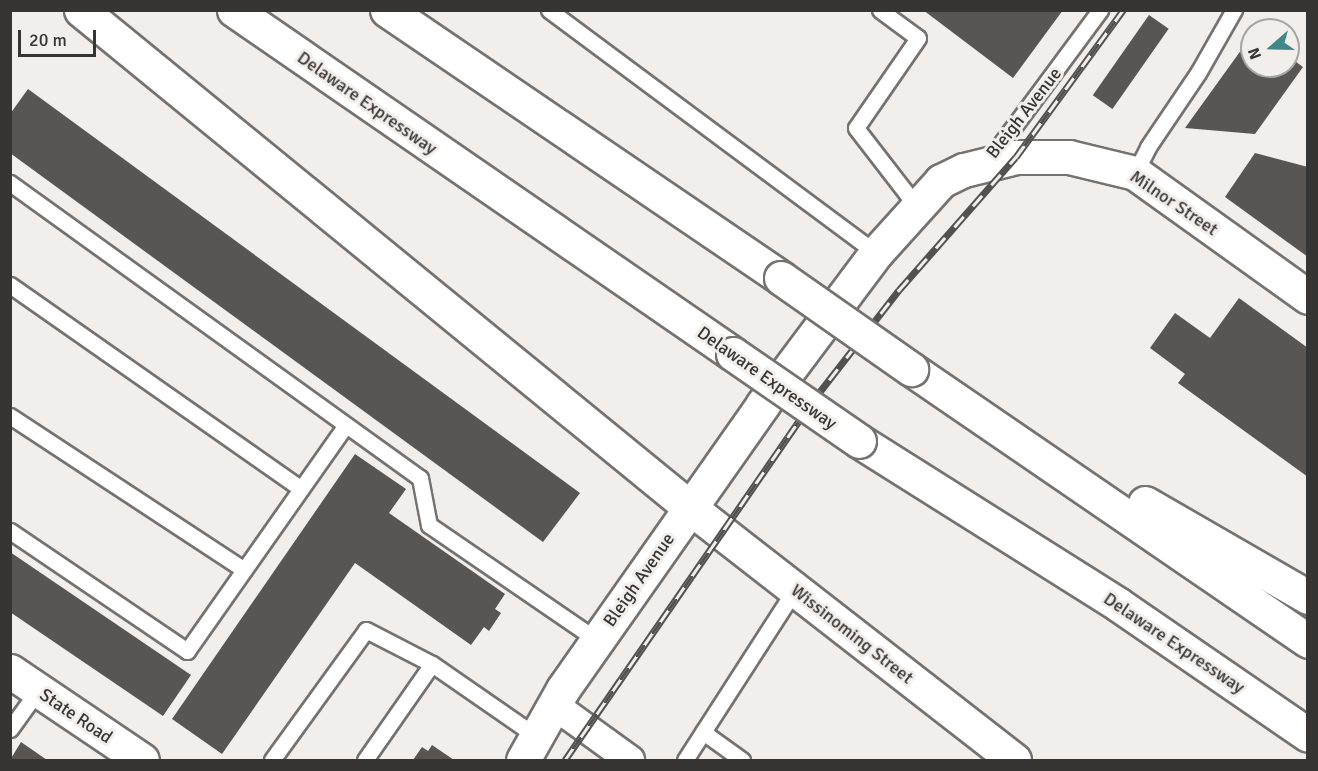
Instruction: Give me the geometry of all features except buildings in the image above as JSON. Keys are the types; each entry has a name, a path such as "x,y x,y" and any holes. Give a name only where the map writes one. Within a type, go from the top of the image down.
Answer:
{"main road":[{"name":"Wissinoming Street","path":"81,10 689,507 1014,760"},
{"name":"Delaware Expressway","path":"234,10 859,441 1119,605 1308,735"},
{"path":"387,10 1308,641"},
{"name":"Milnor Street","path":"987,163 1016,157 1069,157 1135,173 1308,297"},
{"name":"Bleigh Avenue","path":"530,748 554,705 689,507 876,253 941,181 987,163"},
{"path":"912,369 1308,597"},
{"name":"State Road","path":"10,671 142,760"}],"street":[{"path":"554,705 630,760"}],"lane":[{"path":"549,10 876,253"},
{"path":"880,10 918,38 856,128 917,207"},
{"name":"Bleigh Avenue","path":"987,163 1100,10"},
{"path":"1135,173 1148,147 1198,73 1234,10"},
{"path":"10,183 420,478 429,525 597,640"},
{"path":"10,285 301,489"},
{"path":"10,416 244,570"},
{"path":"10,531 187,651 346,425"},
{"path":"684,760 795,590"},
{"path":"272,760 366,630 432,664 530,748"},
{"path":"364,760 432,664"},
{"path":"10,729 38,690"},
{"path":"703,732 742,760"}],"railway":[{"path":"565,760 812,402 899,290 1016,157 1123,10"}]}
